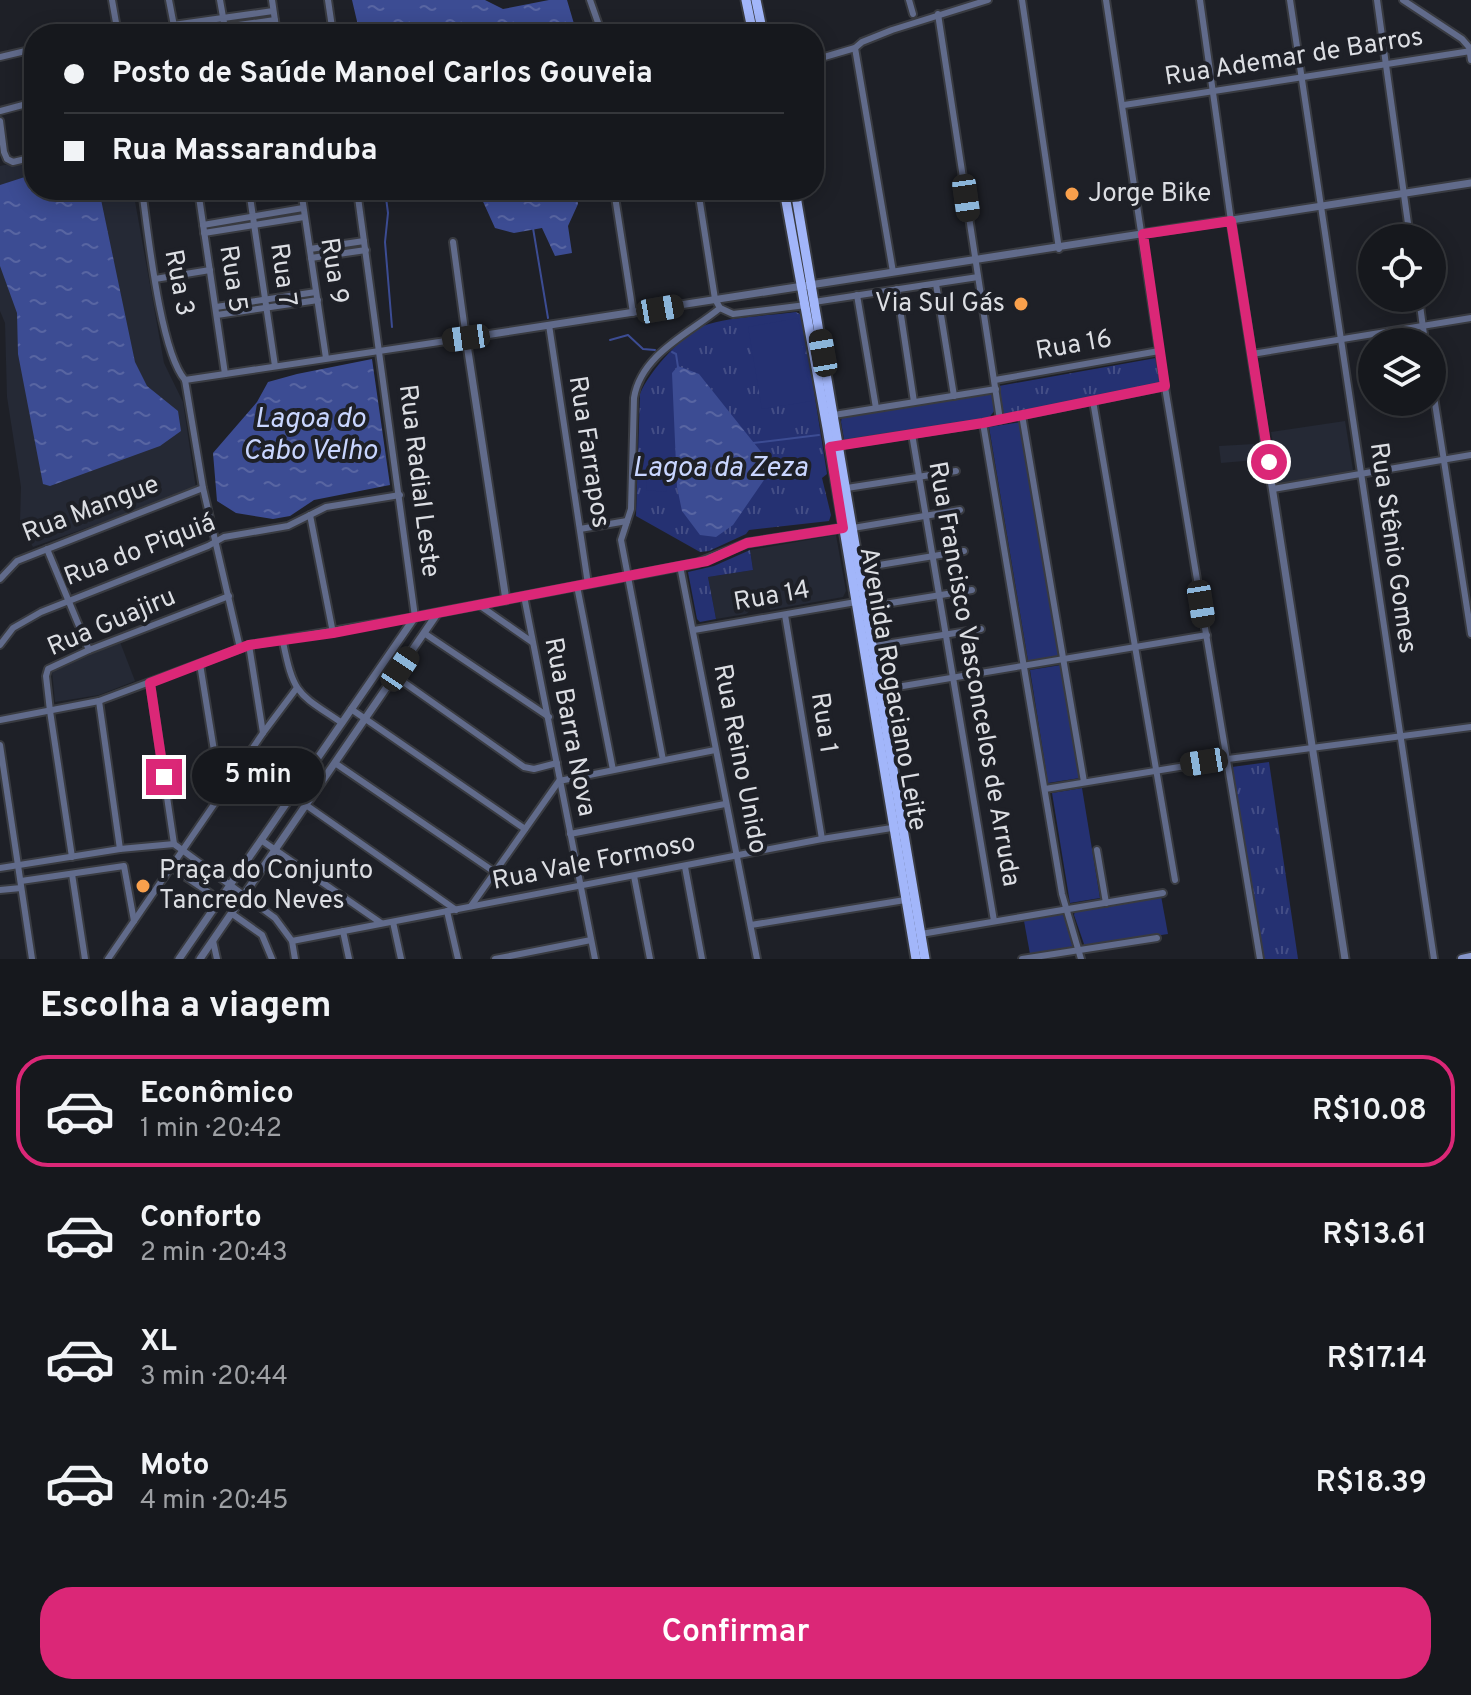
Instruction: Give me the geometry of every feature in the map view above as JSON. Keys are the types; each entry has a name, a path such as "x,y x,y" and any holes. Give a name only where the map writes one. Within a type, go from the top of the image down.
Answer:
{"main road":[{"path":"746,0 751,24"},
{"path":"756,0 761,24"},
{"name":"Avenida Rogaciano Leite","path":"786,200 807,286"},
{"name":"Avenida Rogaciano Leite","path":"796,200 807,286 848,528 856,602 876,690 898,827 925,959"},
{"name":"Avenida Rogaciano Leite","path":"833,437 847,488 848,528 861,568 876,690"},
{"name":"Avenida Rogaciano Leite","path":"898,827 905,900 916,959"},
{"path":"1462,959 1471,957"}],"street":[{"path":"112,0 116,24"},
{"path":"169,0 173,24"},
{"path":"220,0 224,24"},
{"path":"272,0 275,24"},
{"path":"328,0 332,24"},
{"path":"590,0 598,24"},
{"path":"909,0 913,14"},
{"path":"824,57 855,48 862,42 938,14 988,0"},
{"path":"1022,0 1059,249"},
{"path":"1106,0 1159,351 1260,959"},
{"path":"1200,0 1211,90 1345,959"},
{"name":"Rua Stênio Gomes","path":"1290,0 1434,959"},
{"path":"1377,0 1408,224"},
{"path":"1403,0 1459,37 1470,52 1471,60"},
{"path":"938,14 1000,420"},
{"path":"180,24 274,16"},
{"path":"246,24 274,16"},
{"path":"855,48 893,272"},
{"path":"0,57 24,51"},
{"name":"Rua Ademar de Barros","path":"1124,105 1470,52"},
{"path":"0,111 24,105"},
{"path":"0,121 7,159 13,162 24,159"},
{"path":"185,380 976,259 1059,249 1471,183"},
{"name":"Rua 3","path":"143,200 170,351 178,372 185,380 203,488 240,648"},
{"name":"Rua 5","path":"200,200 225,374"},
{"name":"Rua 7","path":"251,200 275,366"},
{"name":"Rua 9","path":"302,200 326,358"},
{"name":"Rua Radial Leste","path":"358,200 415,617"},
{"path":"616,200 633,313"},
{"path":"700,200 715,299 720,308 733,314 978,277"},
{"path":"204,229 303,208"},
{"path":"254,220 304,217"},
{"path":"310,249 364,241"},
{"path":"453,242 506,600"},
{"path":"311,258 366,250"},
{"path":"155,279 210,270"},
{"path":"936,284 954,396"},
{"path":"897,289 914,402"},
{"path":"217,315 316,292"},
{"path":"857,295 876,408"},
{"path":"216,307 318,300"},
{"path":"663,760 621,540 632,501 635,392 642,377 665,348 720,308"},
{"path":"1421,312 1423,328"},
{"path":"1252,354 1471,318"},
{"name":"Rua Farrapos","path":"549,325 588,584"},
{"name":"Rua 16","path":"995,380 1159,351"},
{"path":"833,437 912,434 1000,420 1165,386"},
{"path":"829,416 996,389"},
{"path":"1093,401 1175,880"},
{"path":"1022,415 1084,782"},
{"path":"1437,416 1471,634"},
{"path":"983,423 1045,789 1067,909 1081,959"},
{"name":"Rua Francisco Vasconcelos de Arruda","path":"912,434 994,921"},
{"path":"1273,489 1471,455"},
{"path":"847,488 956,471"},
{"name":"Rua Mangue","path":"0,579 17,561 203,488"},
{"name":"Rua do Piquiá","path":"0,645 23,621 224,537 288,526 326,507 400,495"},
{"path":"0,720 99,701 249,645 283,642 437,614 707,561 747,543 960,510"},
{"path":"310,515 333,633"},
{"path":"580,529 627,521"},
{"path":"47,549 89,650"},
{"path":"861,568 964,551"},
{"name":"Rua Reino Unido","path":"680,566 757,959"},
{"path":"577,586 613,770"},
{"path":"866,607 972,590"},
{"name":"Rua Guajiru","path":"50,711 48,669 229,596"},
{"name":"Rua Barra Nova","path":"524,596 595,959"},
{"name":"Rua 14","path":"694,630 856,602"},
{"path":"479,605 532,642"},
{"path":"200,959 437,614"},
{"name":"Rua 1","path":"785,615 822,839"},
{"path":"179,959 415,617"},
{"path":"873,646 981,629"},
{"path":"424,633 549,717"},
{"path":"876,690 1207,635"},
{"path":"283,642 296,689 342,723"},
{"path":"249,645 263,733"},
{"path":"386,659 397,672 524,767 534,769 557,763"},
{"path":"200,664 221,794"},
{"path":"150,683 174,844 180,854 275,918 292,941 295,959"},
{"path":"108,959 296,689"},
{"path":"99,701 120,849"},
{"path":"351,709 525,829"},
{"path":"50,711 72,857"},
{"path":"1045,789 1228,759 1471,727"},
{"path":"0,745 32,959"},
{"path":"471,907 559,781 715,750"},
{"path":"335,763 496,873"},
{"path":"570,834 725,804"},
{"path":"306,805 456,910"},
{"name":"Rua Vale Formoso","path":"292,941 898,827"},
{"path":"261,840 381,923"},
{"path":"0,868 120,849 174,844"},
{"path":"1097,850 1106,903"},
{"path":"0,890 21,883 124,866 134,921"},
{"path":"172,866 221,899"},
{"path":"685,867 702,959"},
{"path":"72,874 85,959"},
{"path":"634,876 650,959"},
{"path":"921,934 1163,893"},
{"path":"751,925 905,900"},
{"path":"233,911 262,935 272,959"},
{"path":"447,911 458,959"},
{"path":"393,922 401,959"},
{"path":"343,931 349,959"},
{"path":"1022,959 1157,938"},
{"path":"495,959 591,940"},
{"path":"213,941 217,959"}],"shaded area":[{"path":"24,160 24,200 135,200 164,363 183,402 196,489 33,547 20,522 21,487 7,397 5,323 0,311 0,166"},
{"path":"1345,421 1353,470 1280,483 1271,432"},
{"path":"1254,444 1256,460 1221,463 1219,446"},
{"path":"836,535 846,591 843,597 770,610 769,606 716,619 708,577 753,570 750,550"},
{"path":"120,642 135,681 99,695 55,702 52,671"}],"green space":[{"path":"796,312 802,315 827,474 822,478 831,515 829,521 749,530 709,551 700,552 636,516 640,394 659,364 690,334 709,324"},
{"path":"798,318 812,401 762,409 748,327"},
{"path":"1156,358 1161,384 1004,415 999,386"},
{"path":"992,394 995,410 988,419 844,439 842,416"},
{"path":"1021,422 1059,656 1028,661 989,427"},
{"path":"649,458 668,459 666,492 646,490"},
{"path":"750,550 753,570 708,577 716,619 700,622 688,572 714,566"},
{"path":"1061,665 1080,778 1048,783 1030,670"},
{"path":"1269,762 1298,959 1262,959 1232,767"},
{"path":"1082,788 1100,898 1070,903 1052,793"},
{"path":"1161,896 1168,934 1085,947 1075,911"},
{"path":"1063,914 1074,945 1071,949 1030,954 1024,921"}],"water":[{"path":"352,0 485,0 503,9 549,0 567,0 574,24 358,24"},
{"path":"24,177 24,200 101,200 135,362 147,386 178,411 181,431 160,446 50,486 43,484 18,354 17,313 0,266 0,185"},
{"path":"482,200 577,200 568,226 572,253 555,256 542,228 514,233 495,228"},
{"name":"Lagoa do Cabo Velho","path":"372,359 390,485 314,500 290,516 273,519 236,513 217,501 213,453 257,402 268,382"},
{"name":"Lagoa da Zeza","path":"678,366 699,374 763,454 766,477 733,525 716,537 700,535 682,511 677,487 672,373"}],"waterway":[{"path":"386,200 385,242 392,327"},
{"path":"533,228 548,318"},
{"path":"610,340 628,335 643,349 655,350"},
{"path":"672,352 676,354 678,367"},
{"path":"753,443 819,435"}],"place":[{"name":"Jorge Bike","path":"1072,194"},
{"name":"Via Sul Gás","path":"1021,304"},
{"name":"Praça do Conjunto Tancredo Neves","path":"143,886"}],"route":[{"path":"164,777 150,683 249,645 283,642 437,614 707,561 747,543 843,528 830,447 983,423 1165,386 1143,234 1231,221 1269,462"}]}
